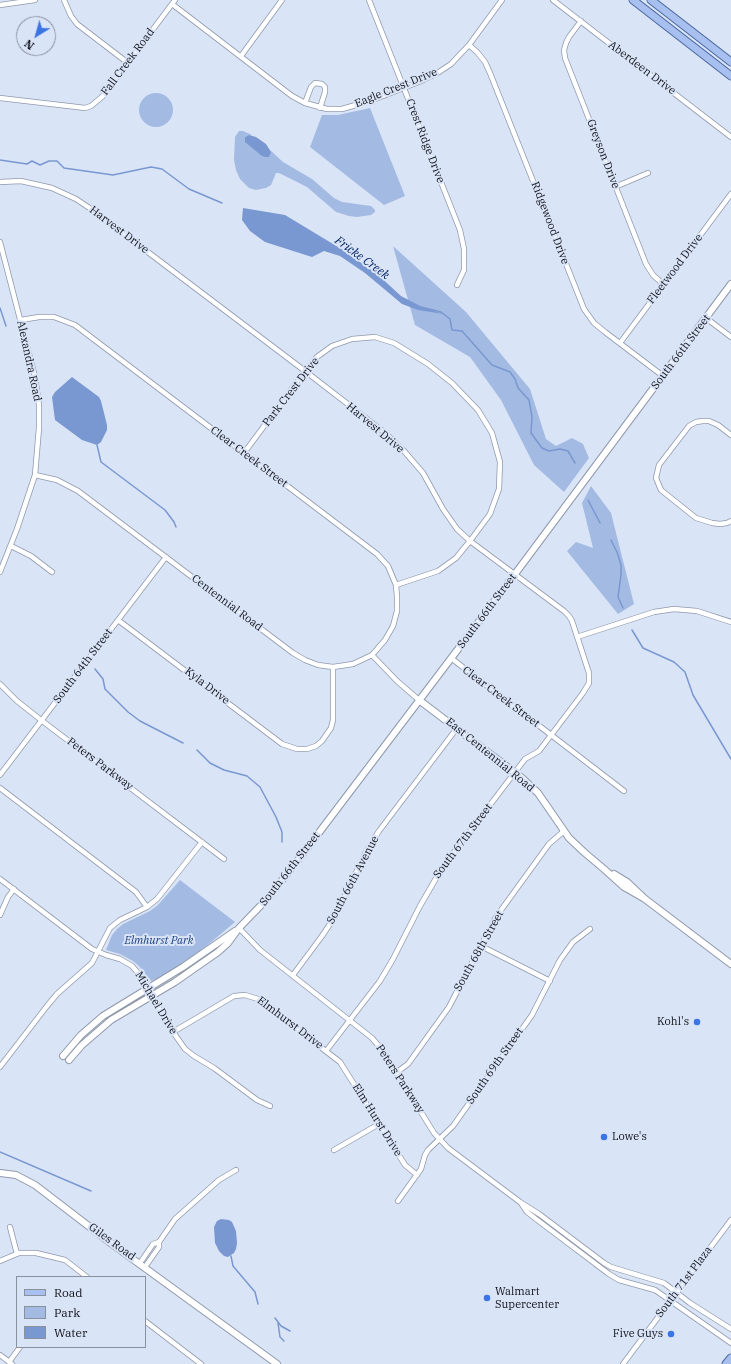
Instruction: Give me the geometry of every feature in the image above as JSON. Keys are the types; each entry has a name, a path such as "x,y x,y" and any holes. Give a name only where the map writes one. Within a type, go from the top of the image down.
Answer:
{"main road":[{"path":"633,0 731,76"},
{"path":"651,0 731,62"},
{"path":"726,1364 731,1358"}],"street":[{"path":"0,5 35,0"},
{"path":"64,0 71,16 77,24 128,63"},
{"path":"241,56 282,0"},
{"name":"Crest Ridge Drive","path":"369,0 460,230 464,249 464,270 457,285"},
{"name":"Eagle Crest Drive","path":"174,2 292,96 305,103 320,108 342,109 356,106 404,88 439,72 451,64 469,45 502,0"},
{"name":"Aberdeen Drive","path":"553,0 731,137"},
{"name":"Fall Creek Road","path":"0,98 85,108 91,106 103,96 174,2"},
{"name":"Greyson Drive","path":"581,21 569,36 564,50 565,58 646,264 653,275 663,284"},
{"name":"Ridgewood Drive","path":"469,45 485,62 490,73 584,309 594,323 663,376"},
{"path":"305,103 311,87 315,83 322,84 325,87 325,92 320,108"},
{"path":"615,187 648,173"},
{"name":"Harvest Drive","path":"0,182 21,181 52,188 76,199 104,218 384,432 404,451 423,473 457,529 470,541 569,616 577,637"},
{"name":"Fleetwood Drive","path":"620,343 731,194"},
{"name":"Alexandra Road","path":"0,242 35,377 39,405 39,441 35,475 11,546 0,572"},
{"name":"South 66th Street","path":"69,1060 82,1045 102,1027 190,972 218,952 258,909 292,868 515,574 730,285"},
{"name":"Clear Creek Street","path":"21,320 39,317 54,317 75,325 377,554 388,566 396,585 398,597 397,611 393,626 385,640 372,655"},
{"path":"706,318 731,337"},
{"name":"Park Crest Drive","path":"244,453 317,357 332,346 352,339 375,337 394,343 428,364 452,383 478,410 492,433 500,462 499,489 490,514 456,558 438,571 396,585"},
{"path":"731,435 718,425 709,421 696,422 689,426 659,465 657,471 657,483 661,490 666,496 696,518 720,524 731,521"},
{"name":"Centennial Road","path":"35,475 58,480 78,491 299,657 312,663 333,667 353,664 372,655"},
{"path":"11,546 31,556 52,572"},
{"name":"South 64th Street","path":"0,775 166,557"},
{"path":"577,637 654,612 674,609 697,611 731,622"},
{"name":"Kyla Drive","path":"118,620 282,744 298,749 307,749 316,746 322,741 331,728 334,720 333,667"},
{"name":"South 67th Street","path":"326,1051 380,981 394,959 420,906 439,872 525,759 540,751 583,693 589,683 589,673 577,637"},
{"path":"372,655 397,681 419,700"},
{"name":"Clear Creek Street","path":"451,658 624,791"},
{"name":"Peters Parkway","path":"0,684 17,701 41,720 224,859"},
{"name":"East Centennial Road","path":"419,700 515,772 538,793 564,831 584,854 624,887 645,899 731,964"},
{"name":"South 66th Avenue","path":"293,975 334,918 366,852 379,831 457,728"},
{"path":"0,788 136,892 147,907"},
{"name":"South 68th Street","path":"397,1072 408,1064 448,1007 496,917 549,844 564,831"},
{"path":"0,1067 47,1006 92,963 107,934 115,923 153,903 161,895 202,842"},
{"name":"Michael Drive","path":"0,879 84,944 98,952 120,959 132,966 152,995 180,1043 194,1056 214,1068 257,1100 270,1106"},
{"path":"0,915 8,897 14,889"},
{"name":"South 66th Street","path":"63,1056 81,1035 103,1016 183,967 239,928"},
{"name":"Peters Parkway","path":"239,928 260,950 372,1038 383,1050 439,1139 448,1148 520,1202"},
{"name":"South 69th Street","path":"398,1201 421,1169 426,1152 453,1126 532,1015 560,960 573,942 590,929"},
{"path":"481,946 550,980"},
{"name":"Elmhurst Drive","path":"173,1032 230,998 245,995 258,999 340,1062"},
{"name":"Elm Hurst Drive","path":"340,1062 405,1165 417,1175"},
{"path":"334,1150 379,1124"},
{"path":"142,1265 159,1247 159,1242 175,1219 219,1180 236,1170"},
{"name":"Giles Road","path":"0,1173 16,1174 35,1185 277,1364"},
{"path":"520,1202 539,1214 604,1263 611,1267 664,1283 690,1303 731,1330"},
{"path":"520,1202 527,1212 609,1274 619,1280 655,1290 731,1343"},
{"name":"South 71st Plaza","path":"623,1364 731,1220"},
{"path":"10,1227 17,1254"},
{"path":"0,1261 17,1254 36,1253 65,1260 86,1276"},
{"path":"146,1322 201,1364"},
{"path":"0,1355 11,1363 19,1348"}],"green space":[{"path":"159,93 168,98 172,103 172,117 168,122 163,126 153,127 149,126 140,117 139,107 140,103 149,94"},
{"path":"370,108 405,196 384,205 310,147 322,115 338,115"},
{"path":"239,131 252,135 245,137 271,152 270,150 283,162 312,179 334,198 342,202 371,206 375,212 371,215 357,217 336,212 307,187 279,173 276,173 271,185 266,188 256,190 249,188 240,179 234,160 235,137"},
{"path":"393,246 466,312 530,389 546,439 556,446 572,438 583,444 589,458 564,492 534,465 501,400 470,357 415,325"},
{"path":"591,486 611,513 634,604 618,614 567,551 576,542 593,548 582,503"},
{"name":"Elmhurst Park","path":"180,880 235,922 189,959 159,978 151,981 133,961 120,954 106,950 112,935 117,929 123,924 150,911 158,905"}],"water":[{"path":"249,135 256,137 266,144 271,152 269,157 262,156 245,142 245,137"},
{"path":"243,208 285,215 343,250 377,274 401,296 424,308 444,314 418,310 402,304 365,273 340,256 324,251 312,257 265,242 250,231 242,220"},
{"path":"72,377 99,397 101,401 107,430 101,442 97,445 82,440 55,420 52,397 55,392"},
{"path":"221,1219 232,1222 236,1231 236,1249 234,1253 228,1257 224,1256 219,1251 215,1243 214,1227 217,1221"}],"waterway":[{"name":"Fricke Creek","path":"0,160 27,164 32,161 40,165 49,161 57,161 64,168 113,175 151,167 162,169 189,189 222,203"},
{"name":"Fricke Creek","path":"421,307 441,312 450,319 452,330 462,331 492,365 510,372 515,379 518,388 529,400 532,417 531,433 542,448 549,451 560,449 568,451 575,463"},
{"path":"0,308 6,326"},
{"path":"97,445 101,462 165,510 176,527"},
{"name":"Fricke Creek","path":"588,500 600,523"},
{"name":"Fricke Creek","path":"611,540 621,565 618,597 623,608"},
{"name":"Fricke Creek","path":"632,630 643,648 674,662 685,672 693,695 731,759"},
{"path":"95,669 103,679 105,689 128,712 140,721 183,743"},
{"path":"197,750 210,763 224,770 247,776 260,787 276,817 282,832 282,842"},
{"path":"0,1152 91,1191"},
{"path":"231,1256 233,1266 255,1292 258,1304"},
{"path":"275,1318 281,1326 290,1331"},
{"path":"278,1323 280,1337 284,1341"}],"place":[{"name":"Kohl's","path":"697,1022"},
{"name":"Lowe's","path":"604,1137"},
{"name":"Walmart Supercenter","path":"487,1298"},
{"name":"Five Guys","path":"671,1334"}]}
